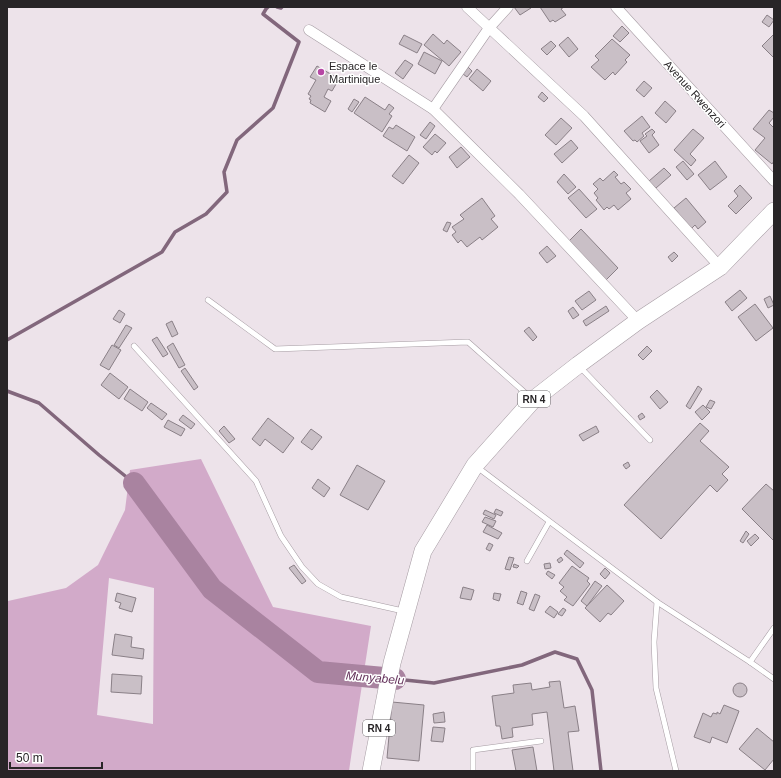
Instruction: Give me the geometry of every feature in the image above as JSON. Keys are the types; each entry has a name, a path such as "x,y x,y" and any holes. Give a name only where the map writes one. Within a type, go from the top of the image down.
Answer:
{"highway":[{"name":"RN 4","path":"370,771 392,663 423,551 474,465 533,400 638,321 720,267 774,211"}],"street":[{"path":"467,7 584,116 720,267"},
{"path":"433,109 489,28 508,7"},
{"name":"Avenue Rwenzori","path":"616,7 774,181"},
{"path":"309,30 433,109 519,194 638,321"}],"lane":[{"path":"208,300 275,349 468,342 533,400"},
{"path":"134,346 256,481 281,536 302,567 318,584 341,597 406,612"},
{"path":"578,365 650,440"},
{"path":"474,465 656,602 774,679"},
{"path":"527,561 549,522"},
{"path":"656,602 654,642 656,688 676,771"},
{"path":"750,662 774,628"},
{"path":"473,771 472,750 541,742"}],"shaded area":[{"path":"201,459 273,607 371,626 349,771 7,771 7,602 66,588 98,565 125,510 130,470","holes":["109,578 154,588 153,724 97,715"]}],"building":[{"path":"514,7 531,7 531,8 520,15"},
{"path":"540,7 564,7 561,9 566,15 555,22 553,20 550,22"},
{"path":"767,15 774,20 769,27 762,22"},
{"path":"622,26 629,33 620,42 613,36"},
{"path":"433,34 444,44 447,40 461,52 449,66 424,45"},
{"path":"774,34 774,58 762,46"},
{"path":"404,35 422,44 417,53 399,44"},
{"path":"568,37 578,49 569,57 559,45"},
{"path":"612,39 630,55 625,60 627,62 615,75 613,72 605,80 591,67 599,60 595,56"},
{"path":"551,41 556,46 547,55 541,49"},
{"path":"424,52 442,61 435,74 418,64"},
{"path":"405,60 413,65 403,79 395,73"},
{"path":"317,66 339,79 332,91 328,89 324,97 331,101 325,112 310,103 311,100 309,99 311,96 308,94 316,80 310,77"},
{"path":"468,67 472,71 467,77 463,74"},
{"path":"477,69 491,81 483,91 469,79"},
{"path":"644,81 652,88 644,97 636,90"},
{"path":"542,92 548,98 544,102 538,97"},
{"path":"365,97 385,110 389,104 394,108 389,114 392,116 382,132 354,113"},
{"path":"354,99 359,102 352,112 348,109"},
{"path":"665,101 676,111 666,123 655,113"},
{"path":"769,110 774,113 774,117 769,123 774,128 774,161 772,164 755,150 765,138 753,129"},
{"path":"642,116 650,127 642,133 644,136 637,142 635,140 633,141 624,131"},
{"path":"561,118 572,128 556,145 545,135"},
{"path":"430,122 435,126 426,139 420,135"},
{"path":"396,125 415,137 407,151 383,136 389,127 393,129"},
{"path":"652,129 655,132 652,135 659,145 649,153 640,141 647,136 645,134"},
{"path":"693,129 704,138 690,154 696,160 691,166 674,150"},
{"path":"435,134 446,143 437,153 435,151 432,155 423,147"},
{"path":"571,140 578,148 562,163 554,154"},
{"path":"461,147 470,157 457,168 449,157"},
{"path":"409,155 419,163 403,184 392,176"},
{"path":"683,161 694,174 687,180 676,167"},
{"path":"715,161 727,177 710,190 698,175"},
{"path":"664,168 671,175 656,188 649,181"},
{"path":"614,171 618,175 615,177 621,184 624,182 631,189 626,193 631,199 618,210 614,205 609,209 607,207 604,210 596,200 598,198 594,193 598,189 593,184 600,178 603,181"},
{"path":"564,174 576,187 568,194 557,182"},
{"path":"740,185 752,198 736,214 728,206 738,196 734,191"},
{"path":"579,189 597,209 586,218 568,198"},
{"path":"482,198 495,216 491,219 498,227 482,240 480,237 467,247 461,240 458,243 452,235 456,232 452,227 464,219 460,215"},
{"path":"686,198 706,222 698,229 695,225 691,229 674,208"},
{"path":"447,222 451,223 447,232 443,230"},
{"path":"581,229 618,268 605,281 568,242"},
{"path":"547,246 556,256 547,263 539,253"},
{"path":"674,252 678,256 672,262 668,257"},
{"path":"740,290 747,298 732,311 725,302"},
{"path":"589,291 596,300 582,310 575,301"},
{"path":"770,296 774,305 768,308 764,299"},
{"path":"755,304 773,328 756,341 738,317"},
{"path":"606,306 609,311 586,326 583,321"},
{"path":"573,307 579,315 573,319 568,311"},
{"path":"119,310 125,314 120,323 113,319"},
{"path":"172,321 178,334 172,337 166,324"},
{"path":"126,325 132,328 119,348 114,345"},
{"path":"529,327 537,337 533,341 524,331"},
{"path":"157,337 168,354 163,357 152,340"},
{"path":"173,343 185,365 179,368 167,347"},
{"path":"112,345 121,350 109,370 100,365"},
{"path":"647,346 652,351 643,360 638,355"},
{"path":"185,368 198,387 194,390 181,371"},
{"path":"110,373 128,387 119,399 101,385"},
{"path":"698,386 702,389 690,409 686,406"},
{"path":"130,389 148,402 142,411 124,399"},
{"path":"657,390 668,402 660,409 650,397"},
{"path":"710,400 715,402 711,409 706,407"},
{"path":"151,403 167,414 162,420 147,408"},
{"path":"703,405 710,412 702,420 695,412"},
{"path":"642,413 645,417 640,420 638,416"},
{"path":"183,415 195,424 191,429 179,420"},
{"path":"268,418 294,438 283,453 265,439 260,446 252,439"},
{"path":"168,420 185,429 181,436 164,427"},
{"path":"700,423 709,431 700,441 729,467 722,474 728,480 717,492 710,485 661,539 624,505"},
{"path":"224,426 235,439 229,443 219,431"},
{"path":"596,426 599,432 583,441 579,435"},
{"path":"311,429 322,437 312,450 301,442"},
{"path":"628,462 630,466 626,469 623,465"},
{"path":"357,465 385,481 368,510 340,495"},
{"path":"318,479 330,488 324,497 312,488"},
{"path":"766,484 774,491 774,541 742,509"},
{"path":"496,509 503,512 501,516 494,513"},
{"path":"485,510 496,515 494,519 483,514"},
{"path":"485,517 496,521 493,527 482,522"},
{"path":"487,525 502,533 498,539 483,532"},
{"path":"746,531 749,534 743,543 740,541"},
{"path":"755,534 759,538 751,546 747,541"},
{"path":"489,543 493,545 490,551 486,549"},
{"path":"567,550 584,563 580,568 564,554"},
{"path":"509,557 514,558 510,570 505,569"},
{"path":"561,557 563,560 559,563 557,560"},
{"path":"550,563 551,568 545,569 544,564"},
{"path":"514,564 519,566 517,568 513,567"},
{"path":"294,565 306,581 302,584 289,568"},
{"path":"572,566 589,578 587,581 590,584 573,606 564,600 567,597 560,591 564,587 559,583"},
{"path":"605,568 610,573 605,579 600,574"},
{"path":"548,571 555,575 552,579 546,574"},
{"path":"595,581 602,586 587,606 581,601"},
{"path":"607,585 624,601 611,615 608,613 600,622 585,608"},
{"path":"463,587 474,590 471,600 460,598"},
{"path":"521,591 527,593 523,605 517,603"},
{"path":"117,593 136,598 132,612 119,608 121,603 115,601"},
{"path":"494,593 501,594 499,601 493,599"},
{"path":"535,594 540,596 534,611 529,609"},
{"path":"550,606 558,612 554,618 545,612"},
{"path":"563,608 566,610 562,616 558,614"},
{"path":"115,634 132,637 131,647 144,649 143,659 112,655"},
{"path":"112,674 142,676 141,694 111,692"},
{"path":"560,681 564,708 575,706 579,731 568,732 573,771 554,771 547,712 532,714 533,725 512,728 513,737 502,739 500,726 496,726 492,696 514,693 513,685 531,683 532,690 550,687 549,682"},
{"path":"740,683 745,685 747,690 745,695 740,697 735,695 733,690 735,685"},
{"path":"392,702 424,705 419,761 387,758"},
{"path":"724,705 739,711 727,743 712,737 710,743 694,737 703,713 711,717 713,713 717,714 717,712 720,714"},
{"path":"444,712 445,722 434,723 433,714"},
{"path":"433,727 445,728 443,742 431,741"},
{"path":"757,728 774,742 774,759 765,770 739,749"},
{"path":"533,747 537,771 516,771 512,750"}],"waterway":[{"path":"7,340 162,252 175,232 206,214 227,192 224,172 237,140 273,108 299,42 263,14 268,7"},
{"path":"277,7 282,7"},
{"path":"7,391 39,403 134,483"},
{"name":"Munyabelu","path":"134,483 212,589 318,672 395,679"},
{"name":"Munyabelu","path":"395,679 434,683 522,665 555,652 577,659 592,690 601,771"}],"place":[{"name":"Espace le Martinique","path":"321,72"}]}
